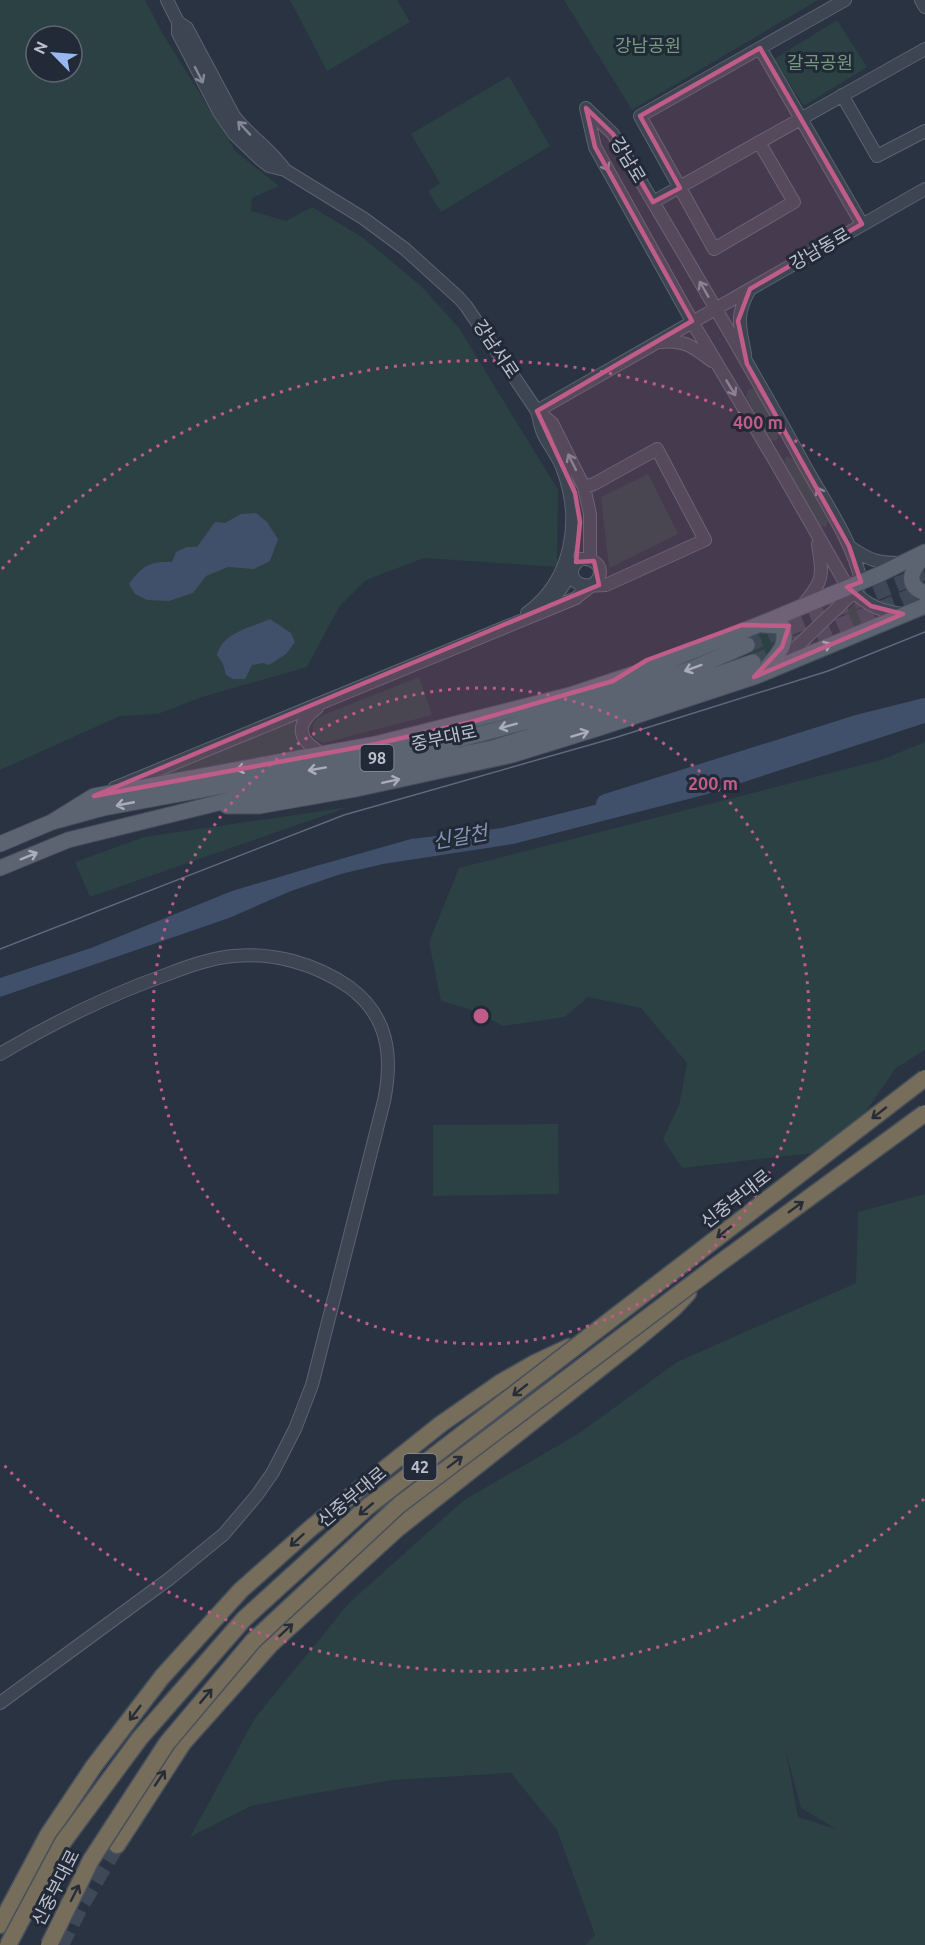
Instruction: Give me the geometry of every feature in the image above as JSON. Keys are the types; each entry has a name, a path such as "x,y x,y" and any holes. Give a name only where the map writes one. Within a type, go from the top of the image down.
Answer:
{"highway":[{"name":"신중부대로","path":"8,1945 63,1842 140,1738 244,1619 366,1508 925,1078"},
{"name":"신중부대로","path":"49,1945 92,1860 167,1743 253,1641 399,1505 713,1268 925,1113"},
{"path":"117,1845 183,1743 259,1656 329,1589 397,1529 664,1316 713,1268"},
{"path":"0,1925 48,1835 94,1766 162,1677 242,1590 312,1527 441,1425 500,1383 535,1363 584,1341"}],"main road":[{"path":"52,822 94,796 376,744 471,722 570,695 614,681 855,587 925,554"},
{"path":"925,554 911,576 916,588 925,593"},
{"name":"중부대로","path":"0,868 68,840 258,792 364,774 493,748 620,708 758,669 925,606"},
{"path":"758,625 782,626 786,636 782,646 758,669"},
{"name":"중부대로","path":"0,844 52,822 103,808 370,759 465,738 574,709 696,667 747,645"}],"street":[{"name":"강남서로","path":"167,0 178,22 187,28 242,127 276,157 285,170 363,218 405,249 459,298 537,411"},
{"path":"759,142 794,202 714,249 640,116 845,0"},
{"path":"921,0 925,7"},
{"path":"760,48 862,224"},
{"path":"653,202 925,49"},
{"path":"842,95 877,156 925,131"},
{"name":"강남로","path":"586,108 613,134 747,364 849,546 860,572 855,587 829,557 692,321 595,147 586,108"},
{"name":"강남동로","path":"715,308 925,189"},
{"path":"747,364 738,321 741,305 750,289"},
{"path":"537,411 715,308"},
{"path":"656,343 674,340 682,342 693,347 717,365"},
{"path":"537,411 542,430 575,493 580,522 572,575 577,583 586,586 606,585 705,540 657,449 584,488"},
{"path":"537,411 552,423 584,488 590,514 590,559"},
{"path":"535,607 560,574 572,543 570,495 563,470"},
{"path":"801,607 819,585 821,564 816,534"},
{"path":"829,557 849,546 868,559 879,563 903,563"},
{"path":"94,796 576,598 598,578 597,564 590,559 580,559 554,598 535,607 514,622"},
{"path":"599,574 604,578 619,580"},
{"path":"758,669 790,653 855,587 871,606 903,614"},
{"path":"323,754 303,740 302,733 303,722 325,701"},
{"path":"0,1054 70,1016 151,980 223,958 258,956 284,958 320,970 354,991 377,1019 386,1040 389,1056 389,1077 384,1101 318,1364 295,1429 273,1472 225,1534 169,1579 0,1703"}],"highlighted area":[{"path":"760,48 862,224 750,289 738,321 747,364 849,546 861,582 847,587 871,606 903,614 754,677 782,647 789,626 742,625 647,660 613,681 471,722 376,744 94,796 599,585 594,561 576,562 580,522 575,493 537,411 692,321 595,147 586,108 613,134 653,202 680,188 640,116"}],"green space":[{"path":"0,0 145,0 163,34 236,152 279,186 252,198 251,211 286,221 312,207 362,237 421,286 459,328 558,490 557,567 424,558 366,580 339,607 307,667 202,697 158,714 120,716 0,770"},
{"path":"290,0 397,0 410,22 327,71"},
{"name":"강남공원","path":"564,0 818,0 632,110"},
{"name":"갈곡공원","path":"837,20 867,67 804,106 774,59"},
{"path":"509,76 550,146 441,212 428,191 440,183 411,134"},
{"path":"748,390 755,390 779,435 776,441 770,440 746,396"},
{"path":"786,456 793,459 828,521 826,527 819,526 784,464"},
{"path":"648,474 678,534 609,568 601,497"},
{"path":"854,604 863,613 877,618 850,628 844,613"},
{"path":"767,629 775,632 775,647 756,665 743,634 757,634"},
{"path":"419,677 432,715 324,743 315,739 313,728 318,717"},
{"path":"308,711 297,723 296,736 308,751 128,786"},
{"path":"925,742 925,1050 896,1068 853,1130 813,1153 682,1168 663,1139 679,1105 687,1063 641,1008 588,997 565,1017 503,1026 475,1011 441,1001 429,942 459,868 881,760"},
{"path":"349,807 90,897 75,862 144,837"},
{"path":"558,1124 559,1194 433,1196 433,1125"},
{"path":"925,1194 925,1945 585,1945 595,1935 557,1830 511,1773 393,1780 310,1794 251,1806 190,1837 255,1718 349,1603 464,1500 578,1434 677,1362 856,1283 858,1212","holes":["786,1751 801,1808 836,1829 798,1817"]}],"water":[{"path":"256,513 267,522 278,539 270,561 254,569 228,567 206,576 193,593 169,601 147,600 135,594 129,584 142,569 157,562 172,562 176,552 187,547 197,547 215,522 225,523 241,514"},
{"path":"270,619 291,633 295,642 286,654 269,665 263,663 252,665 245,679 233,679 226,675 217,655 220,647 238,632"},
{"path":"925,708 925,723 704,795 513,844 383,864 341,874 291,891 229,918 0,997 0,978 91,948 232,891 411,839 502,828 752,766"}],"waterway":[{"name":"신갈천","path":"606,804 857,725 925,708"}],"tunnel":[{"path":"747,645 925,573"},
{"path":"753,662 925,590"},
{"path":"61,1945 117,1845"}],"tram line":[{"path":"0,949 344,815 614,738 828,671 925,632"}]}
